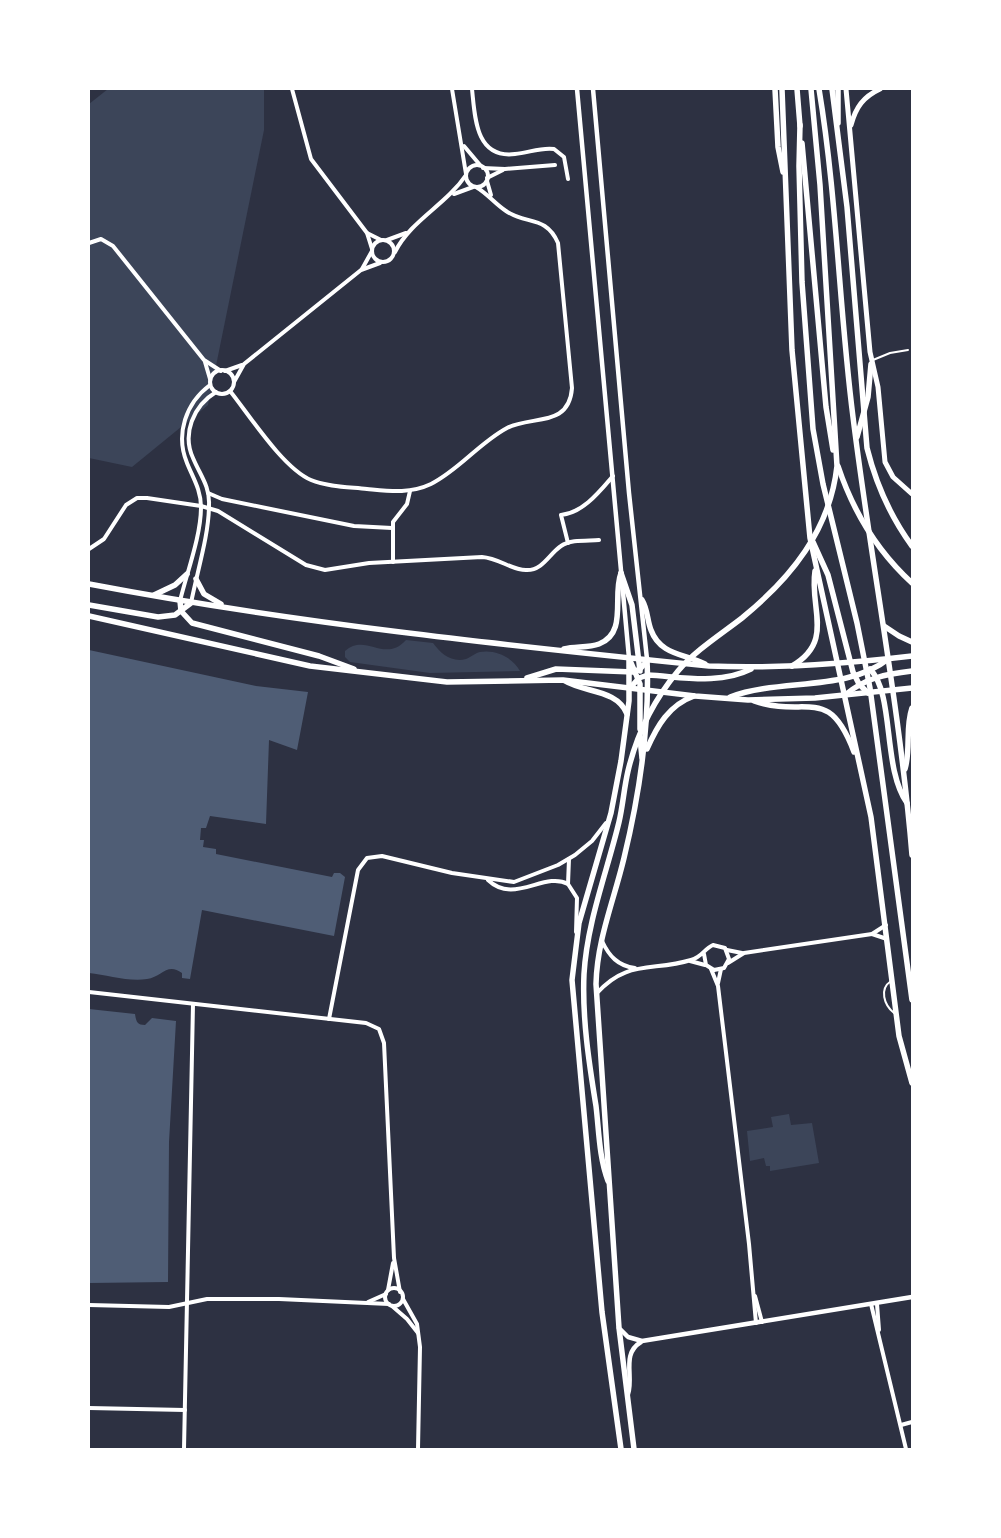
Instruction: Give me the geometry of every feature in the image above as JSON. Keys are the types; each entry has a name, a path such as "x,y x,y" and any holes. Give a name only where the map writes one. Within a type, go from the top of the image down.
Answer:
{"main road":[{"path":"775,89 778,147 786,181"},
{"path":"782,89 792,350 810,538 871,817 897,1015 904,1058 912,1083"},
{"path":"797,89 826,407 833,451 848,493 861,519 886,555 912,583"},
{"path":"608,1181 601,1154 585,1016 584,974 588,945 638,735 662,691 686,662 742,618 787,577 807,550 827,510 837,466 820,185 811,89"},
{"path":"818,89 828,150 844,344 904,771 912,855"},
{"path":"832,89 847,207 865,432 871,462 886,503 912,546"},
{"path":"837,125 838,89"},
{"path":"846,89 871,363 867,402 856,438"},
{"path":"850,130 860,104 867,96 880,89"},
{"path":"800,125 799,187 803,312 813,429 822,484 857,623 870,688 912,1000"},
{"path":"871,363 878,387 885,462 893,477 912,494"},
{"path":"810,538 828,575 854,677 868,693"},
{"path":"792,666 808,653 817,634 818,618 814,584 816,566"},
{"path":"152,596 175,585 187,574"},
{"path":"559,650 597,645 611,635 617,623 616,591 621,574"},
{"path":"621,574 632,605 638,670"},
{"path":"196,579 204,594 230,608"},
{"path":"89,584 191,603 355,626 710,666 753,668 838,664 912,656"},
{"path":"642,600 647,609 652,631 660,645 672,653 710,666"},
{"path":"180,601 181,611 192,623 319,656 365,672"},
{"path":"89,605 158,617 168,617 181,611 191,603"},
{"path":"89,616 310,666 447,682 563,680 695,696 748,700 793,699 912,688"},
{"path":"883,625 898,636 912,642"},
{"path":"629,658 643,677 648,690 648,726 629,839 601,940 597,962 596,994 619,1328 634,1449"},
{"path":"621,1449 602,1312 573,1008 573,966 582,910 611,813 627,716 630,688 629,658"},
{"path":"726,698 767,687 854,677 871,670 888,658"},
{"path":"523,680 556,670 629,673 638,670 647,660"},
{"path":"642,763 640,689 647,660"},
{"path":"859,662 871,670 882,691 894,772 898,786 908,805"},
{"path":"630,688 643,677 716,679 739,675 753,668"},
{"path":"845,695 859,684 876,677 890,673 912,671"},
{"path":"563,680 578,688 612,697 620,703 627,716"},
{"path":"642,763 654,735 666,714 680,703 695,696"},
{"path":"748,700 769,706 814,707 829,712 845,728 862,771"},
{"path":"904,771 909,753 908,724 912,708"},
{"path":"904,1058 912,1073"}],"street":[{"path":"292,89 311,159 318,171 368,233 374,258 380,263"},
{"path":"472,89 477,130 488,146 506,154 547,148 557,150 565,160 568,180"},
{"path":"577,89 629,658"},
{"path":"592,89 629,493 647,660"},
{"path":"230,391 288,464 306,477 326,484 397,492 410,491 436,481 509,427 556,416 563,410 570,398 572,384 558,243 546,226 510,213 468,182 452,90"},
{"path":"462,144 482,167 492,198"},
{"path":"180,601 201,506 197,486 184,456 182,434 191,406 210,383 215,373 244,364 361,270 380,263 389,262 406,233 452,195 473,166 505,169 555,165"},
{"path":"452,195 481,186 487,179 505,169"},
{"path":"368,233 392,244 395,252"},
{"path":"361,270 376,243 406,233"},
{"path":"89,242 101,239 114,246 204,360 230,374 234,382"},
{"path":"204,360 210,383 216,392 224,394 230,391 244,364"},
{"path":"191,603 209,508 208,493 191,454 189,438 196,411 207,398 216,392"},
{"path":"568,543 561,515 566,514 595,496 613,476"},
{"path":"393,562 392,528 394,519 406,504 410,491"},
{"path":"208,493 222,499 345,524 392,528"},
{"path":"89,549 101,542 123,508 133,500 146,498 201,506 227,515 315,569 325,570 358,564 482,557 494,558 520,570 529,570 541,565 559,547 568,543 600,540"},
{"path":"329,1019 358,870 363,861 372,856 382,856 488,880 519,882 569,860 592,841 604,827 611,813"},
{"path":"569,860 568,884 577,898 577,938"},
{"path":"488,880 498,886 513,889 554,881 568,884"},
{"path":"726,950 744,953 872,934 886,924"},
{"path":"872,934 888,940"},
{"path":"601,940 617,962 624,966 640,968"},
{"path":"686,962 704,954 713,945 720,945 729,956 728,963"},
{"path":"718,986 721,969 744,953"},
{"path":"704,954 706,965"},
{"path":"596,994 613,977 640,968 686,962 706,965 711,969 718,986 756,1323"},
{"path":"711,969 721,969"},
{"path":"89,992 371,1024 379,1029 384,1038 394,1258 400,1292 415,1319 421,1352 418,1449"},
{"path":"184,1449 193,1004"},
{"path":"394,1258 386,1300 407,1319 419,1335"},
{"path":"366,1302 395,1289 400,1292"},
{"path":"754,1294 762,1322"},
{"path":"628,1396 631,1382 630,1354 634,1346 642,1341 912,1297"},
{"path":"89,1305 169,1307 207,1299 366,1302 377,1305 390,1305 400,1304 402,1298"},
{"path":"874,1304 879,1335 906,1449"},
{"path":"619,1328 628,1337 642,1341"},
{"path":"89,1408 185,1410"},
{"path":"900,1425 912,1422"}],"lane":[{"path":"871,363 887,354 908,350"},
{"path":"893,980 886,984 884,992 888,1007 897,1015"}],"shaded area":[{"path":"108,89 264,89 264,130 208,405 132,467 89,458 89,104"},
{"path":"406,640 433,643 447,657 456,660 466,659 476,653 486,651 498,653 513,662 520,671 430,673 350,662 345,657 345,651 353,646 368,645 390,649 398,647"},
{"path":"89,650 256,686 308,692 297,750 269,740 266,824 210,816 206,828 201,828 200,840 204,840 203,847 216,849 216,854 332,877 334,873 340,873 345,877 334,936 202,910 190,979 182,978 182,973 172,969 152,978 140,980 89,973"},
{"path":"89,1009 135,1014 137,1022 142,1025 145,1025 152,1018 176,1021 169,1142 168,1282 89,1283"},
{"path":"789,1114 791,1125 812,1123 819,1163 770,1171 770,1166 766,1166 764,1158 750,1161 747,1131 773,1127 771,1117"}]}
